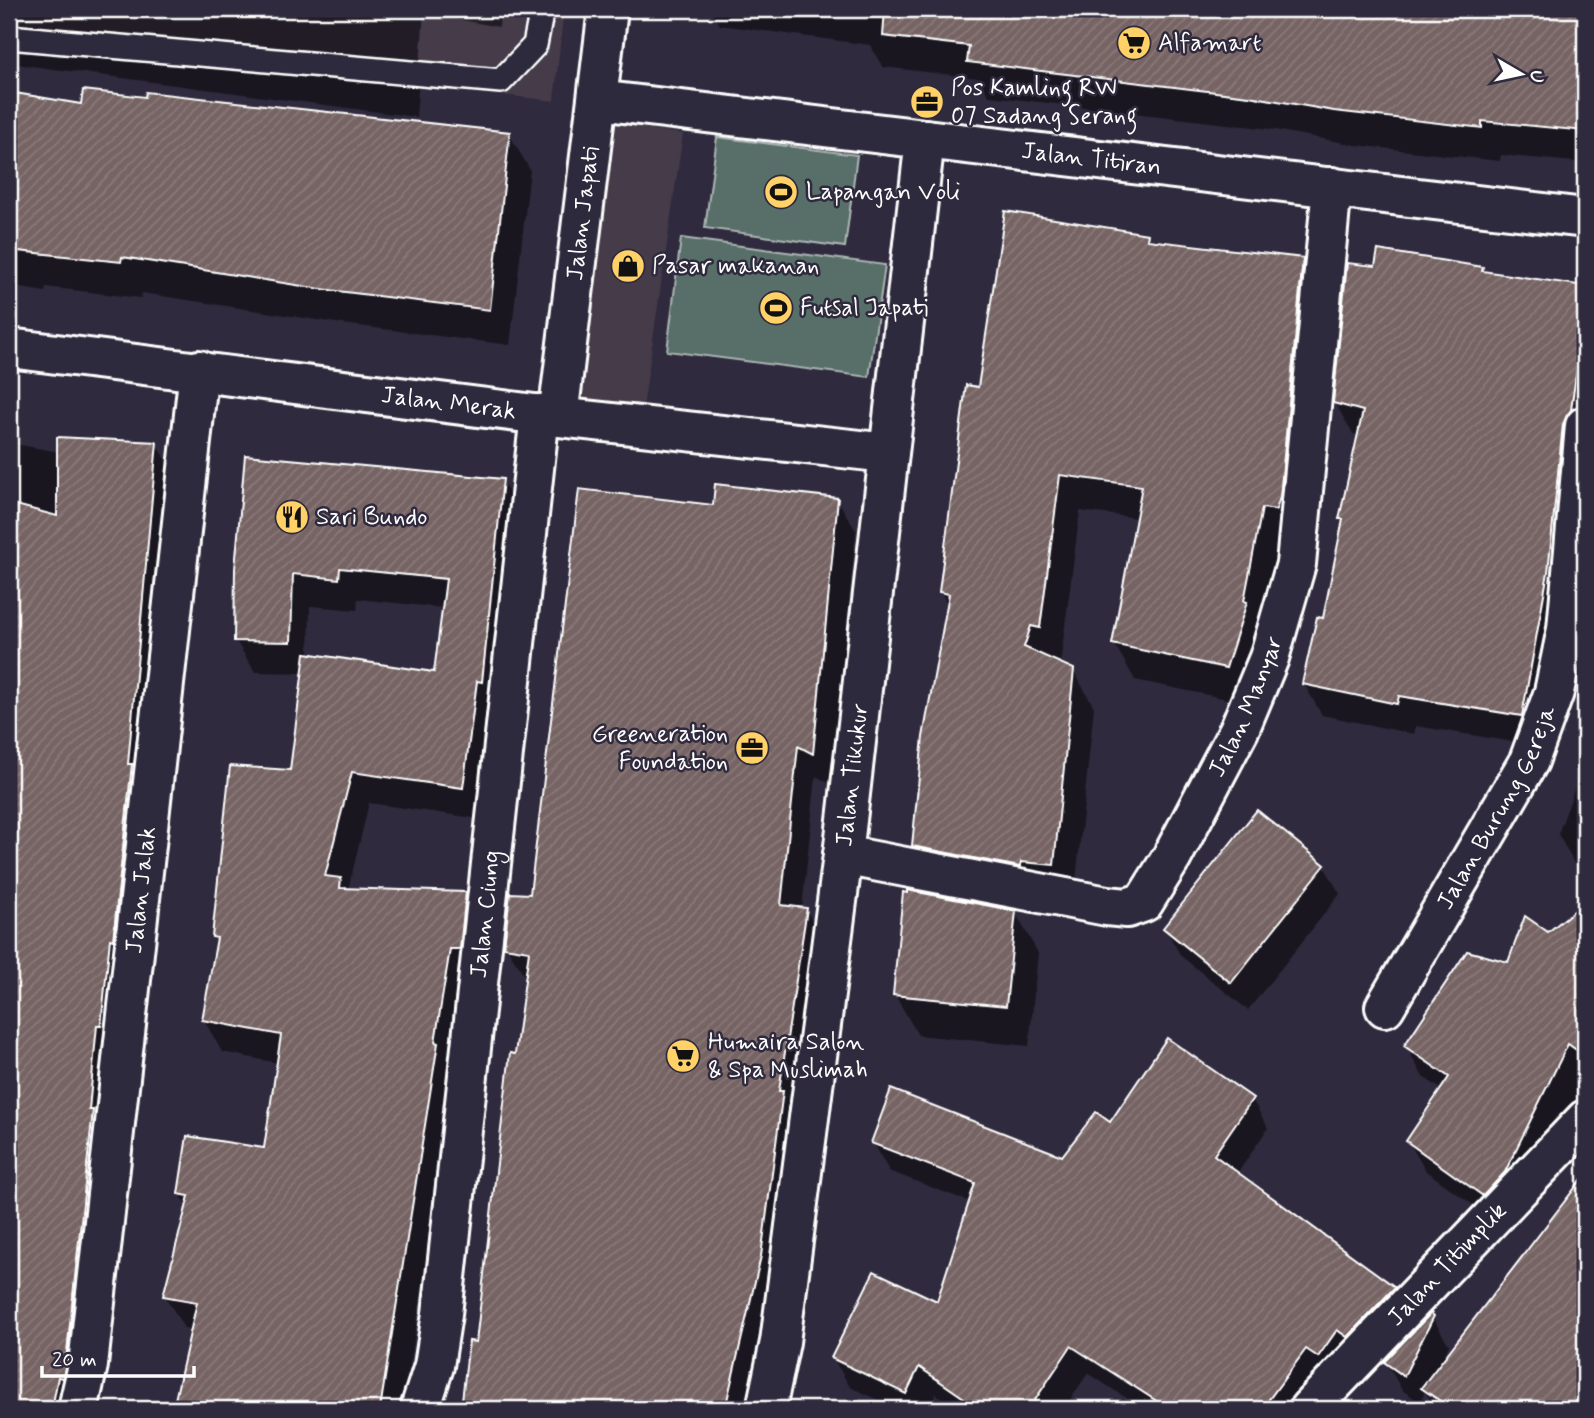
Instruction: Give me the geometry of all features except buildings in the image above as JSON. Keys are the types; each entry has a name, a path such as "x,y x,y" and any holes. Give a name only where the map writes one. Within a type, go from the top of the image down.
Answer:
{"street":[{"name":"Jalan Japati","path":"549,416 598,100 608,9"},
{"name":"Jalan Titiran","path":"598,100 1585,218"},
{"name":"Jalan Tikukur","path":"766,1409 780,1342 843,855 925,139"},
{"name":"Jalan Manyar","path":"843,855 1107,906 1127,908 1144,902 1172,857 1239,730 1269,657 1296,564 1332,187"},
{"name":"Jalan Merak","path":"9,348 549,416 888,453"},
{"name":"Jalan Jalak","path":"78,1409 88,1365 199,370"},
{"name":"Jalan Ciung","path":"420,1409 434,1366 442,1314 549,416"},
{"name":"Jalan Burung Gereja","path":"1385,1007 1529,761 1554,692 1567,629 1585,426"},
{"name":"Jalan Titimplik","path":"1308,1409 1585,1120"}],"lane":[{"path":"9,37 501,81 535,45 542,9"}],"shaded area":[{"path":"9,9 564,9 554,101 9,39"},
{"name":"Pasar makanan","path":"612,123 683,134 643,408 573,398"}],"green space":[{"name":"Lapangan Voli","path":"717,137 857,155 845,247 705,228"},
{"name":"Futsal Japati","path":"681,238 885,265 869,377 667,351"}],"place":[{"name":"Alfamart","path":"1134,43"},
{"name":"Pos Kamling RW 07 Sadang Serang","path":"927,102"},
{"name":"Lapangan Voli","path":"781,192"},
{"name":"Pasar makanan","path":"628,266"},
{"name":"Futsal Japati","path":"776,308"},
{"name":"Sari Bundo","path":"292,517"},
{"name":"Greeneration Foundation","path":"752,748"},
{"name":"Humaira Salon & Spa Muslimah","path":"683,1056"}]}
